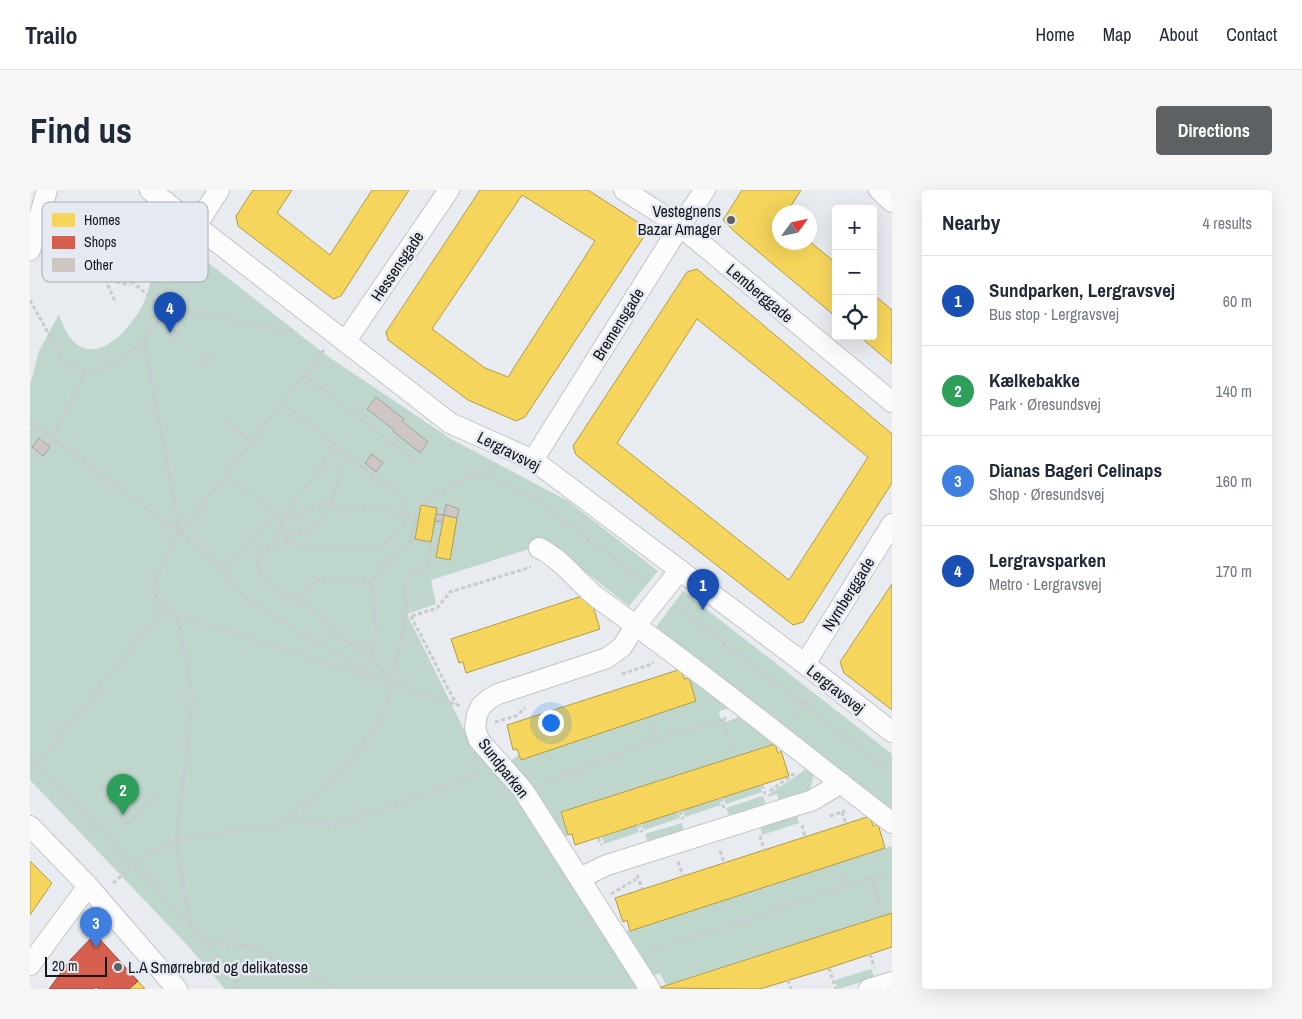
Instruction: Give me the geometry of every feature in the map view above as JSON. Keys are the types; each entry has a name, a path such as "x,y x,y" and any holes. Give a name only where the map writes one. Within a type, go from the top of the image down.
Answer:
{"street":[{"name":"Lergravsvej","path":"150,190 166,202"},
{"path":"208,207 219,190"},
{"name":"Hessensgade","path":"345,342 449,190"},
{"name":"Lemberggade","path":"624,190 680,226 892,402"},
{"name":"Bremensgade","path":"533,460 680,226 705,190"},
{"path":"879,190 892,202"},
{"path":"30,250 42,208"},
{"name":"Lergravsvej","path":"208,235 450,423 533,460 805,664 892,732"},
{"name":"Nyrnberggade","path":"805,664 892,524"},
{"path":"539,548 549,553 592,593 892,823"},
{"name":"Sundparken","path":"650,989 523,790 479,740 475,728 481,706 498,694 607,658 622,647 636,625 680,570"},
{"path":"580,878 608,865 813,800 841,783"},
{"path":"30,826 92,891 177,989"},
{"path":"30,965 92,891"},
{"path":"869,989 892,982"}],"path":[{"path":"37,226 42,230"},
{"path":"106,282 116,303"},
{"path":"118,282 130,285"},
{"path":"133,282 167,309 291,331 295,327"},
{"path":"30,300 63,360 85,372 109,368 144,341 167,309 167,282"},
{"path":"144,341 180,533"},
{"path":"319,343 325,348 180,533 166,554 157,578 156,590 159,603 177,616 457,704 477,715"},
{"path":"48,445 85,372"},
{"path":"304,375 416,462"},
{"path":"282,402 335,444 340,452 348,456 403,500 406,515 404,524 382,547 326,548 302,546 286,541"},
{"path":"225,420 251,442"},
{"path":"30,433 31,423"},
{"path":"31,423 180,533 220,567 238,592 306,636 342,655 372,677"},
{"path":"41,440 46,434"},
{"path":"488,476 508,448"},
{"path":"275,543 275,536 280,533 283,516 330,454 340,452"},
{"path":"280,533 286,536 312,529 317,524 337,489 339,472 348,456"},
{"path":"391,683 372,658 378,631 370,582 385,562 411,540 418,505 480,470 488,476 535,499 892,774"},
{"path":"226,474 282,521"},
{"path":"282,521 324,501 342,512 352,506 416,517"},
{"path":"220,567 232,561 259,536 275,514"},
{"path":"275,543 282,546 286,541 286,536"},
{"path":"92,891 134,866 146,856 176,840 270,827 287,819 339,773 368,738 379,720 387,700 407,613 404,590 411,572 427,569 432,544 411,540"},
{"path":"275,543 258,554 256,566 264,583 307,604 340,639 351,644 362,653 367,651 367,644 364,641 351,644"},
{"path":"412,616 437,608 450,592 534,566 564,566"},
{"path":"297,606 303,593 319,579 370,582"},
{"path":"30,772 164,608"},
{"path":"407,613 412,616 457,704"},
{"path":"177,616 193,699 176,840 190,924"},
{"path":"780,736 824,679"},
{"path":"523,790 657,739 745,710"},
{"path":"722,719 732,749"},
{"path":"652,725 657,739"},
{"path":"30,759 190,924 206,942 240,989"},
{"path":"287,819 333,825 503,766"},
{"path":"132,791 115,810 127,824 160,791"},
{"path":"842,872 847,885"},
{"path":"629,956 743,922 847,885 892,872"},
{"path":"871,878 880,906"},
{"path":"206,942 247,946 314,975 337,989"},
{"path":"829,968 836,989"},
{"path":"788,980 791,989"}],"green space":[{"path":"208,262 326,355 451,439 568,501 658,571 629,606 548,543 431,580 436,604 407,614 468,738 526,808 641,989 225,989 189,947 30,780 30,385 39,351 59,314 66,332 75,343 85,348 96,349 107,345 118,337 138,313 148,292 150,282 208,282"},
{"path":"683,591 892,754 892,811 656,627"},
{"path":"689,678 730,708 719,711 720,717 726,722 741,716 775,744 561,812 568,835 565,837 510,761 519,755 521,760"},
{"path":"806,769 814,774 810,790 779,800 777,794 768,797 768,795"},
{"path":"760,785 762,792 726,804 723,797"},
{"path":"763,796 766,806 730,817 726,808"},
{"path":"719,798 721,805 685,817 683,810"},
{"path":"678,812 680,818 644,830 641,823"},
{"path":"796,814 799,823 762,835 760,825"},
{"path":"682,823 684,831 648,843 645,834"},
{"path":"637,825 639,832 604,844 602,837"},
{"path":"892,846 892,913 666,985 660,973 652,976 624,932"},
{"path":"871,969 875,978 838,989 835,980"}],"building: Homes":[{"path":"253,190 292,190 277,213 330,255 372,190 409,190 341,296 333,299 238,226 236,216"},
{"path":"480,190 588,190 642,225 645,235 525,417 516,421 468,400 388,340 386,332","holes":["522,195 595,241 508,377 485,368 432,329"]},
{"path":"742,190 801,190 791,205 772,205 772,250 817,250 817,248 832,260 832,314 736,233 723,220"},
{"path":"697,269 892,434 892,483 803,622 793,625 576,455 573,446 687,272","holes":["697,319 868,457 789,580 617,443"]},
{"path":"877,297 892,310 892,364 864,340 877,340"},
{"path":"421,505 437,508 431,542 415,539"},
{"path":"444,515 457,518 450,560 436,557"},
{"path":"892,584 892,710 844,673 840,662"},
{"path":"585,595 588,605 592,603 600,629 466,673 463,662 459,663 451,639"},
{"path":"681,669 684,679 689,678 696,701 521,760 517,749 513,750 507,725"},
{"path":"775,744 778,753 781,751 789,776 575,845 572,834 568,835 561,812"},
{"path":"870,816 873,826 878,824 885,848 630,931 627,920 623,922 615,898"},
{"path":"30,861 52,883 30,915"},
{"path":"892,913 892,947 829,968 760,989 658,988"},
{"path":"138,981 145,989 129,989"}],"building: Shops":[{"path":"95,934 138,981 129,989 98,989 96,987 94,989 49,989 71,959"}],"building: Other":[{"path":"376,397 404,419 402,421 428,442 420,453 367,409"},
{"path":"39,438 50,447 43,456 32,447"},
{"path":"372,454 383,463 376,472 365,463"},
{"path":"446,504 459,509 457,518 444,515"},
{"path":"436,514 444,515 443,522 435,521"}],"place":[{"name":"Vestegnens Bazar Amager","path":"731,220"},
{"name":"Lergravsparken","path":"170,333"},
{"name":"Sundparken, Lergravsvej","path":"703,610"},
{"name":"Kælkebakke","path":"123,815"},
{"name":"Dianas Bageri Celinaps","path":"96,948"},
{"name":"L.A Smørrebrød og delikatesse","path":"118,967"}]}
